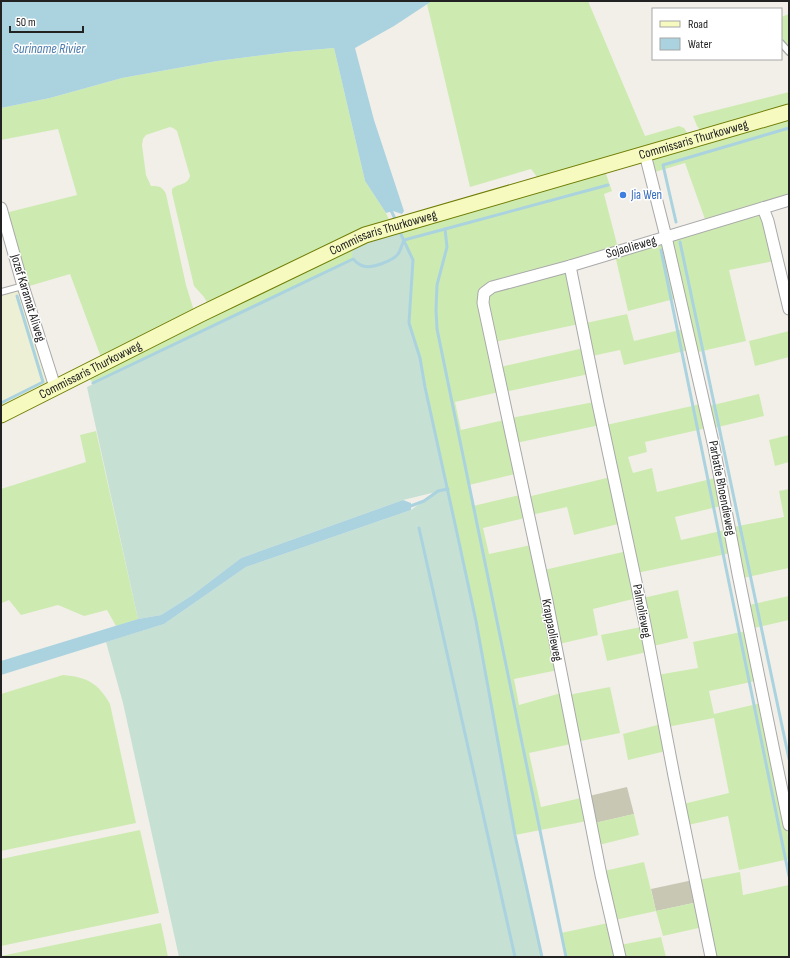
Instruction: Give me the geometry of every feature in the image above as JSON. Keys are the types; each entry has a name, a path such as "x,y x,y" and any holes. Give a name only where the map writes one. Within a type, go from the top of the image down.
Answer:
{"main road":[{"name":"Commissaris Thurkowweg","path":"1,415 365,235 789,112"}],"street":[{"name":"Parbatie Bhoendieweg","path":"645,154 666,237 714,447 789,825"},
{"name":"Sojaolieweg","path":"483,302 484,293 492,287 570,266 789,200"},
{"name":"Jozef Karamat Aliweg","path":"1,208 23,286 55,388"},
{"path":"763,208 768,221 789,309"},
{"name":"Palmolieweg","path":"570,266 645,624 711,957"},
{"name":"Krappaolieweg","path":"483,302 547,601 601,875 620,957"}],"lane":[{"path":"782,44 789,52"},
{"path":"1,292 23,286"}],"shaded area":[{"path":"400,230 413,260 409,323 420,358 476,621 515,835 542,957 179,957 123,703 106,642 164,624 246,567 411,510 436,492 403,500 241,558 191,596 161,615 138,619 87,387 352,259 353,244"},
{"path":"17,291 23,294 48,383 1,411 1,295"},
{"path":"627,787 634,814 595,823 589,796"},
{"path":"693,880 698,902 656,911 651,889"}],"green space":[{"path":"432,1 588,1 645,136 679,126 684,128 688,134 537,177 531,169 470,187 427,4"},
{"path":"789,14 789,47 782,38 782,17"},
{"path":"334,48 365,181 386,213 390,222 209,306 204,297 194,286 172,193 172,189 174,187 185,183 190,176 177,131 170,127 146,135 143,139 142,145 146,175 151,186 160,187 166,194 186,285 195,314 102,360 70,274 26,287 5,213 77,195 58,129 1,140 1,108 50,98 122,78 217,61"},
{"path":"789,92 789,108 702,132 697,126 693,116"},
{"path":"789,117 789,197 706,222 685,163 655,172 652,163 654,158"},
{"path":"604,172 612,191 604,194 618,248 478,290 499,392 455,402 461,430 504,420 515,474 469,485 473,506 520,495 525,518 483,528 489,554 531,545 558,670 514,679 519,705 561,693 571,744 529,753 541,807 581,798 587,821 515,835 476,621 420,358 409,323 413,260 400,230"},
{"path":"758,215 761,216 774,261 729,270 746,341 698,352 672,243 673,240"},
{"path":"661,243 664,246 678,298 628,311 615,255"},
{"path":"353,244 353,259 93,383 87,376"},
{"path":"564,272 567,273 579,324 495,342 489,323 487,309 487,303 492,292"},
{"path":"627,314 634,341 684,329 689,350 624,365 620,350 592,356 586,323"},
{"path":"789,331 789,357 755,366 749,341"},
{"path":"584,348 589,374 505,392 500,367"},
{"path":"759,394 764,416 714,428 709,406"},
{"path":"594,402 600,425 516,443 511,418"},
{"path":"701,404 707,428 645,442 647,452 628,457 633,473 652,468 657,492 715,478 721,506 675,517 681,540 725,530 731,553 637,573 606,425"},
{"path":"96,431 138,619 116,626 107,610 84,616 58,605 21,615 9,600 2,603 1,600 1,489 86,462 80,435"},
{"path":"789,435 789,462 775,466 769,440"},
{"path":"611,477 622,523 574,535 567,507 531,515 527,497"},
{"path":"789,489 789,568 743,578 733,527 784,517 779,491"},
{"path":"627,551 637,598 593,609 598,635 559,644 544,570"},
{"path":"678,590 688,638 653,646 643,598"},
{"path":"789,596 789,620 754,628 749,605"},
{"path":"641,627 647,652 607,661 601,635"},
{"path":"746,631 756,681 709,691 714,714 761,703 789,840 789,859 739,870 728,816 688,825 683,804 729,793 714,718 667,727 657,675 698,668 693,642"},
{"path":"63,675 79,677 91,682 101,691 110,704 136,823 1,851 1,694"},
{"path":"610,687 620,733 576,742 568,695"},
{"path":"661,724 666,751 628,760 623,734"},
{"path":"634,814 639,835 599,845 595,823"},
{"path":"140,830 159,913 1,946 1,859"},
{"path":"644,862 656,911 615,920 604,871"},
{"path":"740,872 743,895 789,885 789,957 714,957 698,880"},
{"path":"698,902 703,927 663,936 656,911"},
{"path":"161,923 168,957 1,957 1,956"},
{"path":"608,923 616,957 566,957 561,933"},
{"path":"661,937 666,957 623,957 620,945"}],"water":[{"name":"Suriname Rivier","path":"1,1 432,1 394,26 355,48 374,120 404,211 402,214 393,211 386,213 365,181 334,48 217,61 122,78 50,98 1,108"},
{"path":"403,500 411,503 411,510 246,567 164,624 1,675 1,661 138,619 161,615 191,596 241,558"}],"waterway":[{"path":"676,222 663,165 789,128"},
{"path":"445,229 608,185"},
{"path":"390,208 396,221"},
{"path":"93,383 353,259 360,265 367,267 382,264 398,254 404,240 445,229 447,247 437,285 437,329 566,957"},
{"path":"399,230 413,260 409,323 420,358 476,621 515,835 542,957"},
{"path":"680,242 789,759"},
{"path":"661,250 789,876"},
{"path":"1,403 43,382 17,296"},
{"path":"408,507 424,501 438,491 448,489"},
{"path":"419,528 515,957"}],"place":[{"name":"Jia Wen","path":"623,195"}]}
